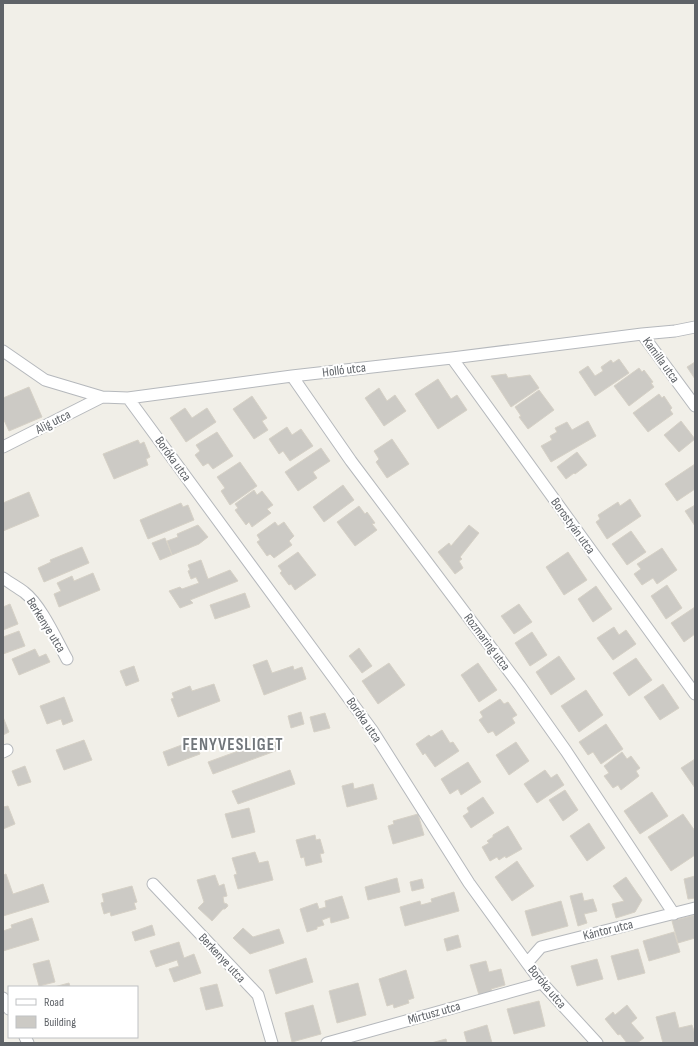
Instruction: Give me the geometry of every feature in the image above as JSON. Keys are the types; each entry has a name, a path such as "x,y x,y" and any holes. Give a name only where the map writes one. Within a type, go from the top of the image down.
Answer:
{"street":[{"name":"Holló utca","path":"3,351 45,380 102,397 128,398 292,376 675,331 695,327"},
{"name":"Kamilla utca","path":"642,334 695,406"},
{"name":"Borostyán utca","path":"452,358 695,694"},
{"name":"Rozmaring utca","path":"292,376 351,462 562,744 674,914"},
{"name":"Alig utca","path":"3,447 102,397"},
{"name":"Boróka utca","path":"128,398 372,730 469,882 527,963 542,983 597,1043"},
{"name":"Berkenye utca","path":"3,578 25,592 38,607 67,659"},
{"name":"Berkenye utca","path":"153,884 258,995 272,1043"},
{"name":"Kántor utca","path":"527,963 541,947 695,908"},
{"name":"Mirtusz utca","path":"327,1043 542,983"},
{"path":"3,998 8,1007"}],"building":[{"path":"619,359 629,373 595,396 579,372 588,366 595,376 603,371 601,367 611,360 613,363"},
{"path":"695,362 695,379 687,367"},
{"path":"639,368 642,372 644,370 653,382 651,383 654,387 629,406 614,386"},
{"path":"506,374 508,378 530,375 539,388 511,407 491,376"},
{"path":"438,379 451,399 457,395 467,410 438,429 415,394"},
{"path":"29,387 42,417 9,431 3,418 3,398"},
{"path":"379,388 387,401 395,395 406,411 384,426 365,398"},
{"path":"539,390 554,410 528,429 519,417 521,416 515,407"},
{"path":"659,394 662,398 664,396 672,408 670,410 673,414 648,432 633,413"},
{"path":"252,396 267,418 262,421 268,430 254,439 233,409"},
{"path":"185,408 192,418 207,408 216,422 186,442 170,418"},
{"path":"588,421 596,436 551,462 541,446 552,440 550,436 557,432 555,428 567,422 572,430"},
{"path":"681,421 695,439 679,452 664,435"},
{"path":"287,427 292,435 301,429 313,446 290,461 283,451 279,454 269,439"},
{"path":"217,432 233,456 213,469 208,463 203,466 195,455 200,451 196,445"},
{"path":"392,439 409,464 387,478 376,462 379,459 374,451"},
{"path":"138,440 140,444 144,442 150,457 146,459 148,465 114,479 103,454"},
{"path":"321,448 330,461 313,472 317,478 298,491 285,472"},
{"path":"577,452 587,465 566,479 557,467"},
{"path":"240,462 257,486 230,505 221,491 225,488 217,477"},
{"path":"695,464 695,489 677,501 665,484"},
{"path":"343,485 354,500 324,522 313,507"},
{"path":"254,490 257,495 262,491 273,505 267,509 271,513 252,527 249,522 246,525 235,510 238,508 235,504"},
{"path":"29,492 39,516 3,531 3,503"},
{"path":"630,499 641,516 607,539 596,522 600,519 598,515 618,502 620,506"},
{"path":"181,503 183,507 188,505 194,520 148,539 140,520"},
{"path":"695,505 695,526 685,511"},
{"path":"359,506 365,514 367,512 375,523 372,524 377,530 355,546 337,522"},
{"path":"275,522 278,526 284,522 294,536 289,541 292,545 274,558 270,554 267,556 257,542 260,540 257,535"},
{"path":"198,525 208,537 199,544 172,555 167,541 178,537 177,534"},
{"path":"469,525 479,533 460,557 462,559 459,561 463,568 455,574 438,552 449,543 451,546"},
{"path":"631,531 646,552 627,565 612,544"},
{"path":"165,538 172,555 160,560 152,543"},
{"path":"82,547 89,563 44,582 38,568 51,562 50,560"},
{"path":"662,548 677,570 657,584 653,578 642,585 634,574 641,569 637,564"},
{"path":"298,552 316,575 295,590 280,573 282,571 278,566"},
{"path":"568,552 587,580 564,595 546,567"},
{"path":"201,560 208,579 230,570 238,581 190,600 193,603 180,608 169,591 180,587 182,589 199,583 196,577 191,579 188,571 190,570 188,565"},
{"path":"93,573 100,590 59,607 54,594 61,591 57,583 72,576 74,581"},
{"path":"667,585 682,608 666,619 651,596"},
{"path":"596,586 612,609 593,622 578,599"},
{"path":"245,593 250,607 215,619 210,605"},
{"path":"10,604 18,624 3,630 3,607"},
{"path":"519,604 532,622 514,634 501,616"},
{"path":"695,607 695,634 684,642 671,623"},
{"path":"614,627 619,635 626,630 636,644 613,660 597,638"},
{"path":"19,631 25,646 3,654 3,637"},
{"path":"532,632 547,655 530,666 515,643"},
{"path":"359,648 372,666 362,673 349,656"},
{"path":"35,649 39,657 46,654 50,662 19,675 12,659"},
{"path":"559,656 575,679 551,695 536,672"},
{"path":"636,658 652,680 629,696 613,673"},
{"path":"267,660 272,673 293,666 294,670 302,667 306,679 264,695 253,665"},
{"path":"389,663 405,685 378,704 362,681"},
{"path":"478,663 497,690 479,702 461,675"},
{"path":"134,666 139,681 126,686 120,671"},
{"path":"214,684 220,701 178,717 171,699 174,698 172,693 190,686 192,691"},
{"path":"663,684 679,708 660,720 644,697"},
{"path":"586,690 603,715 579,732 561,706"},
{"path":"64,697 73,721 63,725 61,719 47,724 40,706"},
{"path":"500,699 504,704 508,702 517,715 512,718 515,723 496,736 493,731 488,733 479,720 483,717 480,712"},
{"path":"301,712 304,724 291,728 288,716"},
{"path":"325,713 330,728 314,732 310,717"},
{"path":"3,717 9,732 3,735"},
{"path":"606,724 623,749 601,764 593,752 588,755 579,742"},
{"path":"442,730 450,743 453,742 459,751 435,767 425,753 423,755 416,744 429,735 431,737"},
{"path":"274,738 278,750 213,774 208,762"},
{"path":"84,740 92,760 64,770 56,750"},
{"path":"195,740 200,754 168,766 163,752"},
{"path":"516,742 529,761 509,775 496,755"},
{"path":"622,752 627,759 631,756 640,768 636,771 639,776 621,790 618,785 613,788 604,776 609,773 604,766"},
{"path":"695,759 695,788 681,768"},
{"path":"468,762 481,782 461,795 458,789 450,794 441,779"},
{"path":"25,766 31,782 18,786 12,771"},
{"path":"290,770 295,784 238,804 232,791"},
{"path":"545,770 551,778 557,774 564,785 537,803 524,784"},
{"path":"353,783 354,789 373,784 377,799 347,807 342,786"},
{"path":"565,790 578,810 563,821 549,800"},
{"path":"652,792 668,816 640,834 624,811"},
{"path":"483,797 494,813 471,828 463,816 469,812 467,808"},
{"path":"8,806 15,824 3,829 3,807"},
{"path":"249,808 255,832 232,838 225,814"},
{"path":"418,814 424,835 393,844 388,826 394,824 393,821"},
{"path":"683,814 695,831 695,855 671,871 648,837"},
{"path":"589,823 605,848 587,861 570,836"},
{"path":"508,826 522,849 506,858 505,856 499,860 497,857 490,861 482,847 489,843 487,841 493,837 493,835"},
{"path":"315,835 316,840 320,839 324,853 320,854 322,862 306,866 304,857 301,858 296,840"},
{"path":"255,852 259,863 268,861 273,880 238,889 234,875 237,874 232,858"},
{"path":"517,861 534,886 512,901 495,877"},
{"path":"6,874 13,894 43,884 49,902 3,916 3,875"},
{"path":"215,875 219,886 224,884 227,896 223,897 224,903 228,906 223,909 212,921 198,908 204,902 197,880"},
{"path":"695,876 695,898 688,899 684,879"},
{"path":"626,877 642,900 635,912 616,918 612,904 624,901 613,886"},
{"path":"397,878 400,892 368,900 365,887"},
{"path":"422,879 424,888 412,891 410,882"},
{"path":"132,886 137,902 134,903 136,909 111,916 110,912 104,914 101,903 104,902 102,894"},
{"path":"454,892 459,911 405,926 400,907 420,901 421,905 432,902 431,899"},
{"path":"582,893 584,901 593,899 597,911 584,914 587,923 578,926 570,896"},
{"path":"342,896 349,918 331,923 330,917 322,920 324,925 307,932 300,909 317,903 319,909 326,907 325,901"},
{"path":"561,901 568,926 532,936 525,911"},
{"path":"695,915 695,938 678,943 672,921"},
{"path":"32,918 39,940 3,951 3,931 12,928 11,925"},
{"path":"152,925 155,935 135,941 132,932"},
{"path":"243,928 253,937 279,929 284,943 250,954 233,938"},
{"path":"674,932 680,952 649,961 643,941"},
{"path":"458,935 461,947 447,951 444,939"},
{"path":"179,942 184,958 194,954 201,973 174,982 169,969 179,966 177,960 156,967 150,951"},
{"path":"638,949 645,973 618,980 611,956"},
{"path":"306,958 313,982 276,994 269,970"},
{"path":"597,959 603,979 577,986 571,966"},
{"path":"49,960 55,982 39,986 33,964"},
{"path":"486,961 489,972 501,969 505,985 491,989 492,991 479,995 470,965"},
{"path":"406,970 414,998 408,1000 409,1003 394,1008 393,1004 387,1006 379,979"},
{"path":"69,983 70,986 58,986"},
{"path":"358,983 366,1015 337,1023 329,991"},
{"path":"217,984 223,1006 206,1010 200,988"},
{"path":"539,1001 545,1026 514,1034 507,1009"},
{"path":"313,1005 321,1034 292,1042 285,1013"},
{"path":"627,1005 637,1018 631,1023 644,1038 637,1043 627,1043 620,1034 618,1035 605,1019 613,1012 615,1015"},
{"path":"675,1012 679,1028 692,1025 695,1034 695,1043 663,1043 656,1017"},
{"path":"487,1025 492,1043 467,1043 464,1032"},
{"path":"446,1039 447,1043 431,1043"}],"district":[{"name":"FENYVESLIGET","path":"233,745"}]}
